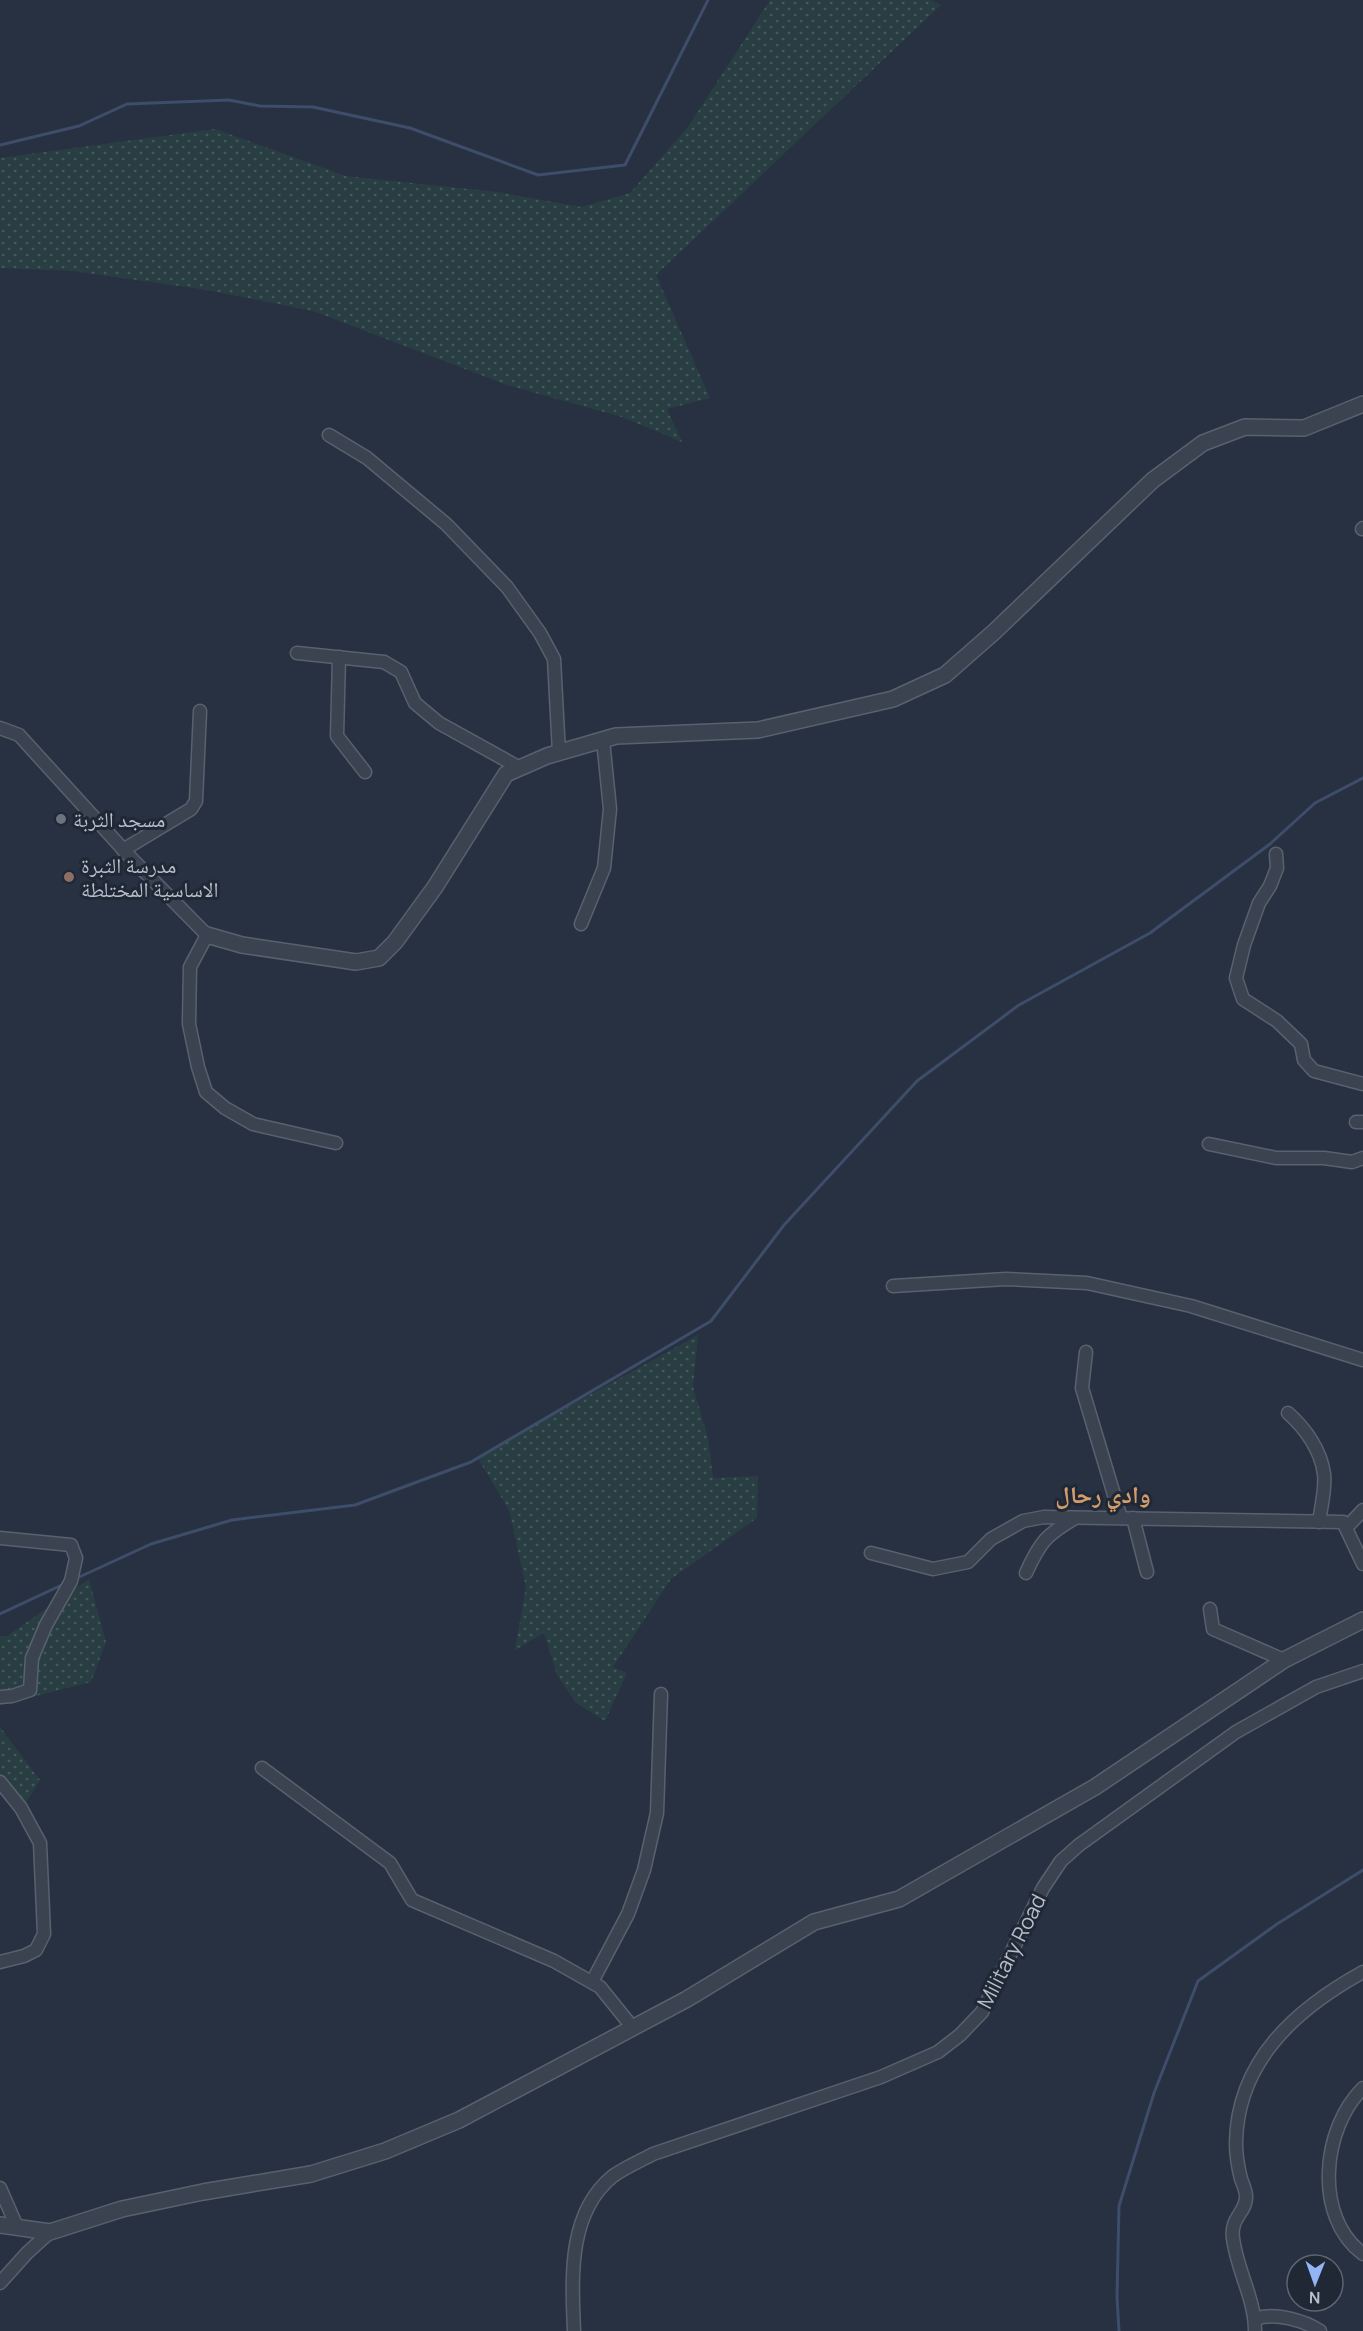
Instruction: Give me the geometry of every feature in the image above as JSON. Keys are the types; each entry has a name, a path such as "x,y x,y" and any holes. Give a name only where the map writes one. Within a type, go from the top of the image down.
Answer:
{"street":[{"path":"0,728 19,735 123,850 207,935 242,945 356,962 379,958 395,942 435,887 506,774 559,753 616,736 758,730 893,699 945,675 994,632 1153,480 1203,443 1245,427 1304,428 1363,404"},
{"path":"329,435 367,458 446,524 507,587 540,633 554,658 559,753"},
{"path":"297,653 384,662 400,672 415,703 439,723 520,768"},
{"path":"339,657 337,736 365,772"},
{"path":"123,850 191,809 196,801 200,711"},
{"path":"581,924 604,868 610,809 603,740"},
{"path":"1276,855 1277,868 1270,886 1259,903 1244,945 1236,978 1243,999 1277,1021 1301,1044 1304,1060 1314,1071 1363,1084"},
{"path":"207,935 190,967 189,1024 206,1092 225,1108 253,1124 336,1143"},
{"path":"1209,1144 1276,1158 1323,1158 1352,1162 1363,1158"},
{"path":"893,1286 1006,1279 1087,1283 1191,1306 1363,1360"},
{"path":"1086,1352 1082,1388 1147,1572"},
{"path":"1287,1413 1299,1423 1313,1442 1324,1474 1319,1522"},
{"path":"1346,1528 1363,1510"},
{"path":"871,1553 933,1569 968,1562 991,1539 1023,1521 1044,1517 1343,1522 1363,1564"},
{"path":"1026,1573 1038,1546 1058,1528 1075,1518"},
{"path":"0,1538 71,1545 76,1558 71,1581 46,1625 32,1659 30,1690 0,1697"},
{"path":"1210,1609 1213,1629 1284,1660"},
{"path":"0,2283 50,2232 122,2209 203,2192 311,2174 385,2151 459,2120 687,1999 814,1922 899,1899 1095,1786 1284,1660 1363,1620"},
{"name":"Military Road","path":"574,2331 573,2265 578,2234 597,2194 612,2178 630,2165 654,2154 881,2077 938,2052 960,2035 982,2012 1043,1888 1061,1861 1079,1845 1236,1732 1316,1688 1363,1671"},
{"path":"592,1982 628,1914 644,1870 657,1813 661,1694"},
{"path":"262,1768 390,1863 412,1900 554,1961 592,1982 600,1987 633,2028"},
{"path":"0,1782 21,1808 40,1843 44,1934 36,1950 24,1956 0,1962"},
{"path":"1255,2325 1253,2303 1234,2248 1232,2235 1232,2224 1244,2206 1246,2197 1236,2162 1236,2126 1246,2089 1255,2069 1276,2037 1312,2005 1363,1972"},
{"path":"1363,2088 1347,2106 1340,2120 1329,2155 1328,2175 1333,2210 1349,2239 1363,2254"},
{"path":"0,2188 17,2227"},
{"path":"0,2225 50,2232"},
{"path":"1255,2325 1262,2317 1286,2319 1313,2326 1320,2331"}],"green space":[{"path":"770,0 930,0 941,5 656,275 710,398 667,409 682,442 622,417 507,385 313,311 207,290 73,271 0,268 0,158 215,129 346,176 497,192 581,207 630,193 688,127"},
{"path":"698,1335 693,1387 708,1438 713,1478 758,1476 757,1518 671,1579 613,1667 627,1673 605,1721 576,1703 557,1675 544,1633 515,1650 526,1587 509,1510 477,1457"},
{"path":"89,1579 106,1642 91,1682 0,1705 0,1636 7,1636"},
{"path":"0,1727 40,1780 25,1804 0,1783"}],"waterway":[{"path":"0,145 79,126 127,104 229,100 260,106 313,107 410,128 538,175 625,165 708,0"},
{"path":"75,1579 151,1544 232,1520 355,1505 471,1462 711,1321 784,1225 917,1081 1019,1005 1150,933 1270,844 1315,803 1363,778"},
{"path":"0,1614 64,1584"},
{"path":"1119,2331 1117,2297 1119,2206 1154,2093 1198,1981 1277,1924 1363,1870"}],"place":[{"name":"مسجد الثربة","path":"61,819"},
{"name":"مدرسة الثبرة الاساسية المختلطة","path":"69,877"}],"district":[{"name":"وادي رحال","path":"1103,1493"}]}
